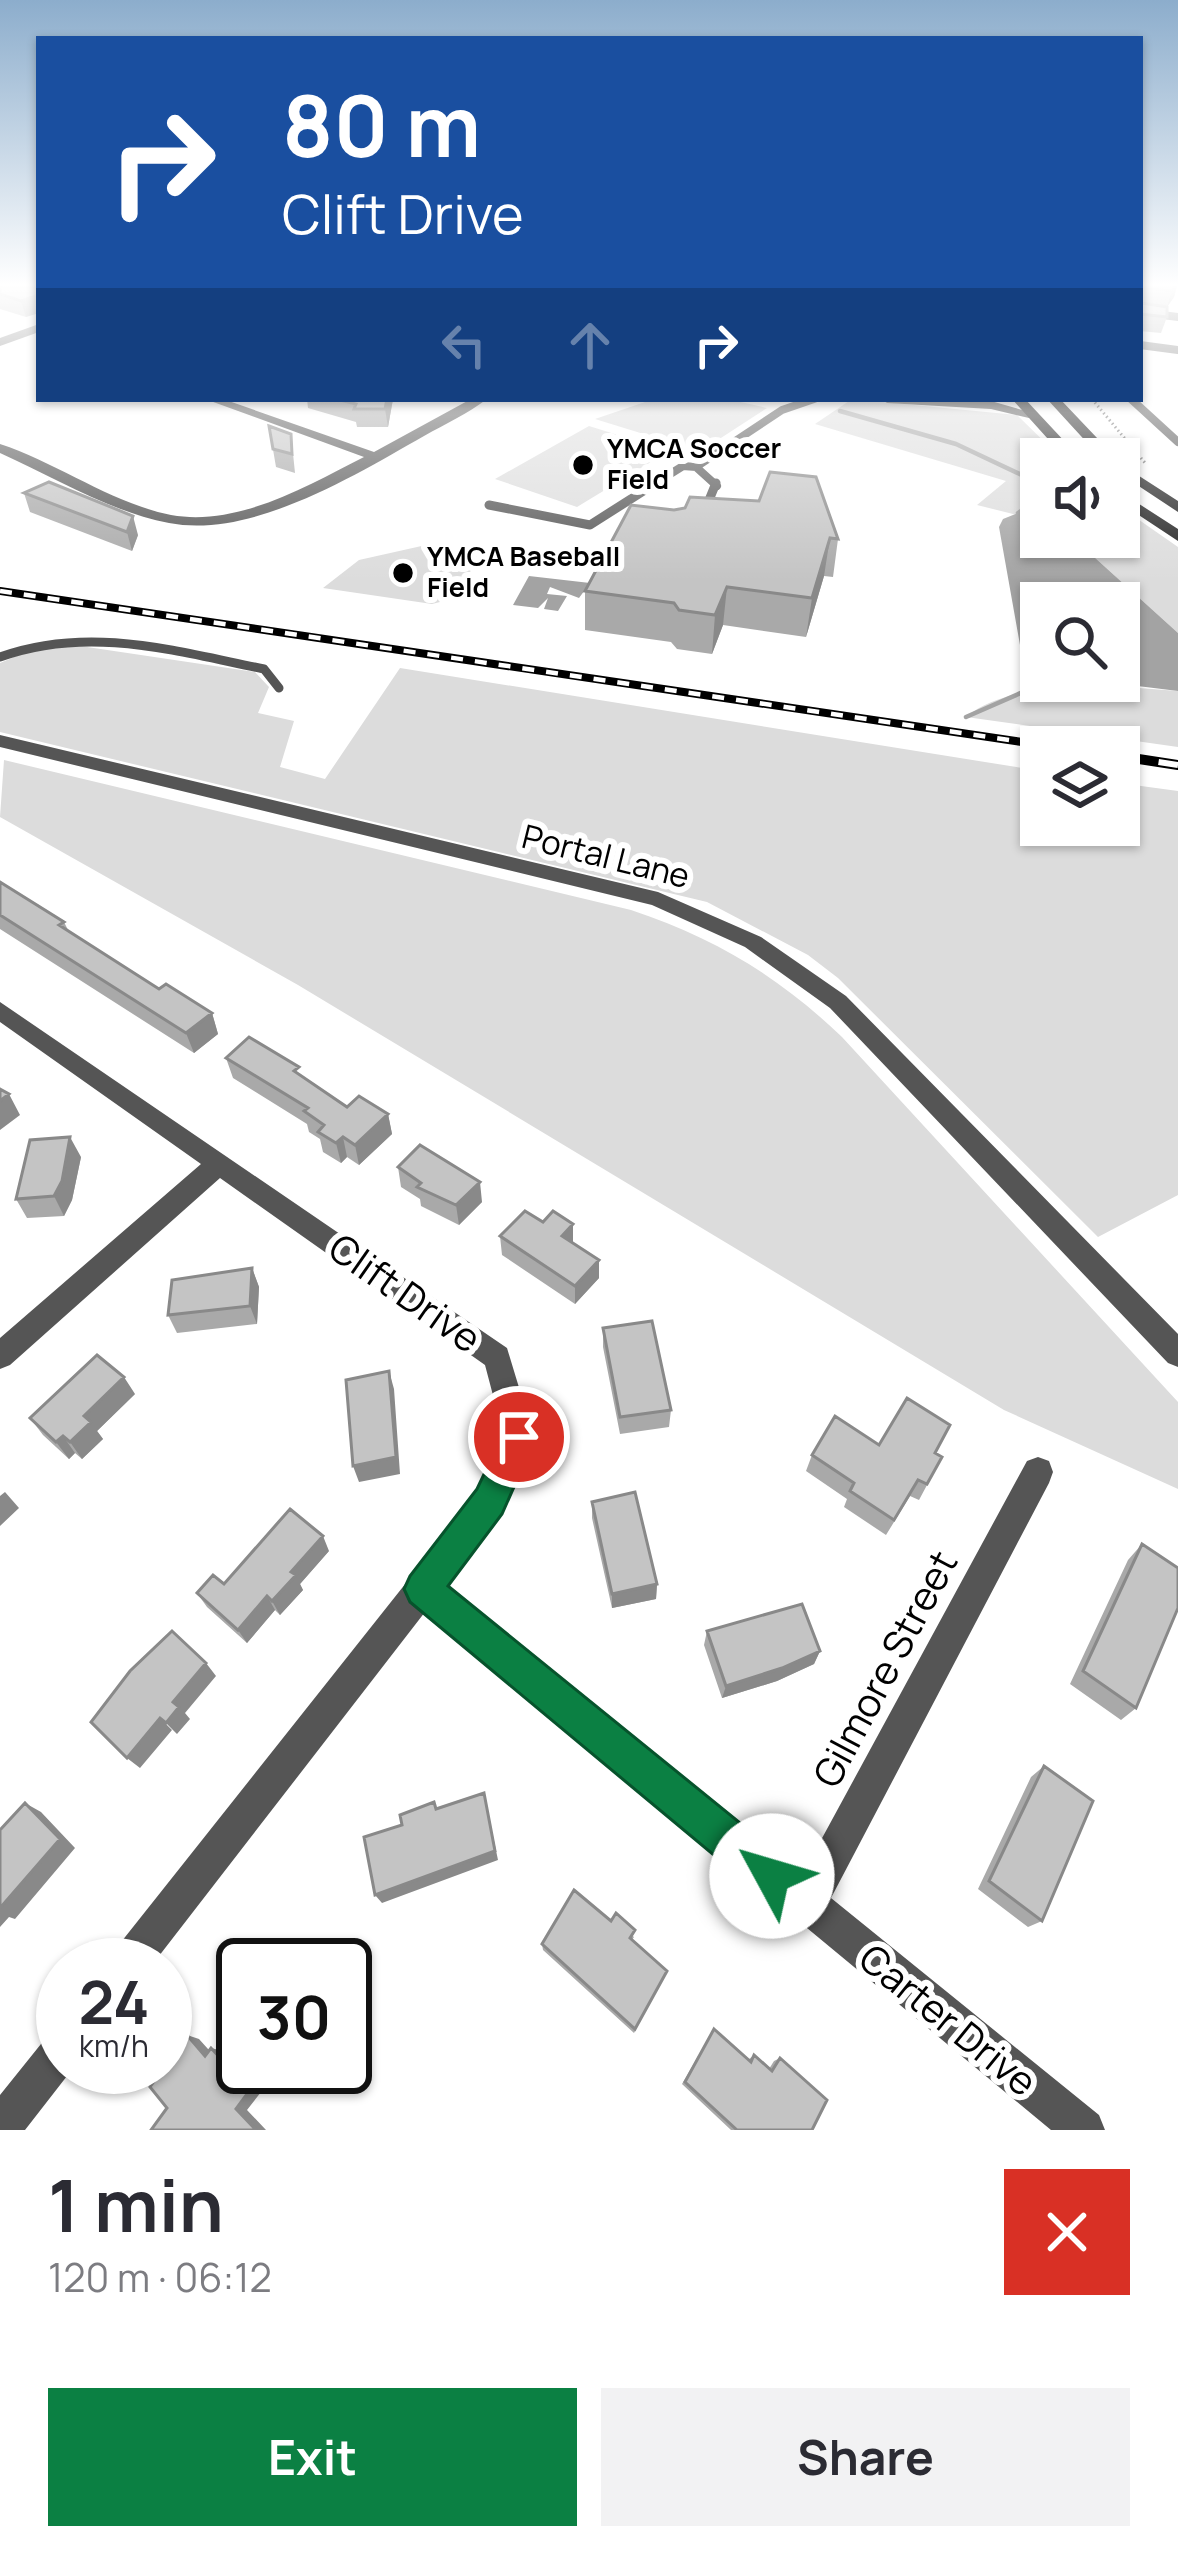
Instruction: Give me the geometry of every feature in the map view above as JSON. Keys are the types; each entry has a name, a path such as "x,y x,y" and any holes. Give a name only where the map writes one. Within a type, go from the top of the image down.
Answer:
{"main road":[{"path":"1020,402 1053,438"},
{"path":"1056,402 1090,438"},
{"path":"1140,481 1178,508"},
{"path":"1140,510 1178,536"}],"street":[{"path":"220,402 370,455"},
{"path":"0,448 169,519 195,523 253,515 475,402"},
{"path":"939,402 991,405 1029,414"},
{"path":"991,405 999,402"},
{"name":"Portal Lane","path":"0,741 658,899 744,935 800,969 838,1002 1178,1354"},
{"name":"Clift Drive","path":"0,1010 497,1358 519,1437 490,1502 149,1938"},
{"path":"0,1356 218,1164"},
{"name":"Gilmore Street","path":"807,1905 1038,1472"},
{"name":"Carter Drive","path":"423,1589 1084,2130"},
{"path":"0,2128 36,2082"}],"lane":[{"path":"696,467 782,410 805,402"},
{"path":"1134,402 1176,443"},
{"path":"590,525 683,466 696,467 715,479 718,489 703,513 693,518"},
{"path":"489,506 608,527"},
{"path":"0,657 34,642 89,639 264,669 279,688"}],"path":[{"path":"1095,402 1152,470"}],"shaded area":[{"path":"645,402 740,402 767,408 707,447 689,448 595,419"},
{"path":"848,402 1017,415 1041,438 1020,438 1020,516 977,505 1006,481 815,424"},
{"name":"YMCA Soccer Field","path":"589,426 669,451 577,507 495,479"},
{"path":"1020,514 1020,558 1095,558 1122,582 1020,582 1020,645 999,527 1003,519"},
{"path":"1140,521 1178,547 1178,633 1140,599 1140,582 1122,582 1095,558 1140,558"},
{"name":"YMCA Baseball Field","path":"426,545 484,551 452,599 432,604 323,588 359,560"},
{"path":"529,576 590,583 579,598 550,587 547,594 567,596 558,611 544,609 548,598 538,608 513,605"},
{"path":"1140,599 1178,633 1178,691 1140,686"},
{"path":"67,644 255,672 269,687 258,713 294,721 280,767 325,779 400,668 1020,768 1020,846 1140,846 1140,786 1178,791 1178,1195 1098,1237 838,978 808,955 707,902 0,732 0,663 33,649"},
{"path":"1140,688 1178,691 1178,747 1140,742 1140,726 1030,726 966,717 1020,692 1020,702 1140,702"},
{"path":"4,760 631,910 744,961 794,995 842,1037 1178,1402 1178,1489 1004,1410 298,985 0,817"}],"building":[{"path":"348,402 386,402 385,409 354,409 356,404"},
{"path":"269,426 291,434 292,454 273,449"},
{"path":"770,472 816,477 838,539 830,538 812,598 727,587 715,615 679,610 674,603 585,591 631,505 674,510 685,508 690,497 759,501"},
{"path":"49,482 133,516 127,532 24,493"},
{"path":"0,882 159,989 166,984 212,1013 186,1033 0,915"},
{"path":"249,1037 299,1067 294,1071 347,1107 359,1096 388,1114 355,1145 343,1137 336,1143 318,1132 324,1125 304,1111 308,1108 226,1058"},
{"path":"70,1137 62,1181 54,1196 16,1199 30,1140"},
{"path":"420,1145 480,1182 456,1205 417,1187 421,1183 398,1167"},
{"path":"525,1211 543,1222 553,1211 573,1224 562,1236 599,1260 575,1286 500,1236"},
{"path":"252,1268 250,1306 168,1315 172,1280"},
{"path":"652,1321 671,1410 620,1417 603,1328"},
{"path":"97,1355 124,1377 84,1416 91,1422 70,1442 63,1436 56,1442 30,1418"},
{"path":"389,1371 396,1457 353,1466 346,1380"},
{"path":"907,1398 950,1425 935,1453 942,1457 927,1484 918,1480 894,1520 850,1491 854,1483 812,1455 835,1416 879,1445"},
{"path":"635,1492 657,1584 612,1594 592,1502"},
{"path":"290,1509 323,1536 291,1572 296,1575 272,1601 267,1596 238,1630 197,1593 213,1575 224,1584"},
{"path":"1142,1544 1178,1568 1178,1608 1136,1708 1083,1671"},
{"path":"802,1604 820,1651 726,1686 707,1631"},
{"path":"172,1631 206,1663 173,1702 179,1707 166,1723 160,1718 127,1758 91,1722 130,1671"},
{"path":"1044,1766 1093,1801 1042,1921 989,1881"},
{"path":"484,1793 495,1851 375,1895 364,1837 402,1825 400,1815 434,1802 436,1809"},
{"path":"25,1803 60,1839 0,1908 0,1830"},
{"path":"574,1890 611,1921 616,1913 635,1930 630,1938 667,1971 635,2029 542,1944"},
{"path":"714,2029 751,2062 754,2055 772,2071 780,2058 827,2100 812,2130 737,2130 685,2082"},
{"path":"192,2041 205,2056 211,2048 216,2053 216,2094 247,2094 236,2109 256,2130 151,2130 167,2108 156,2094 192,2094"}],"waterway":[{"path":"840,411 956,444 1020,474"},
{"path":"966,717 1020,693"}],"railway":[{"path":"0,591 1020,742"},
{"path":"1140,759 1178,765"}],"place":[{"name":"YMCA Soccer Field","path":"583,465"},
{"name":"YMCA Baseball Field","path":"403,573"}],"route":[{"path":"519,1437 490,1502 423,1589 772,1876"}]}
